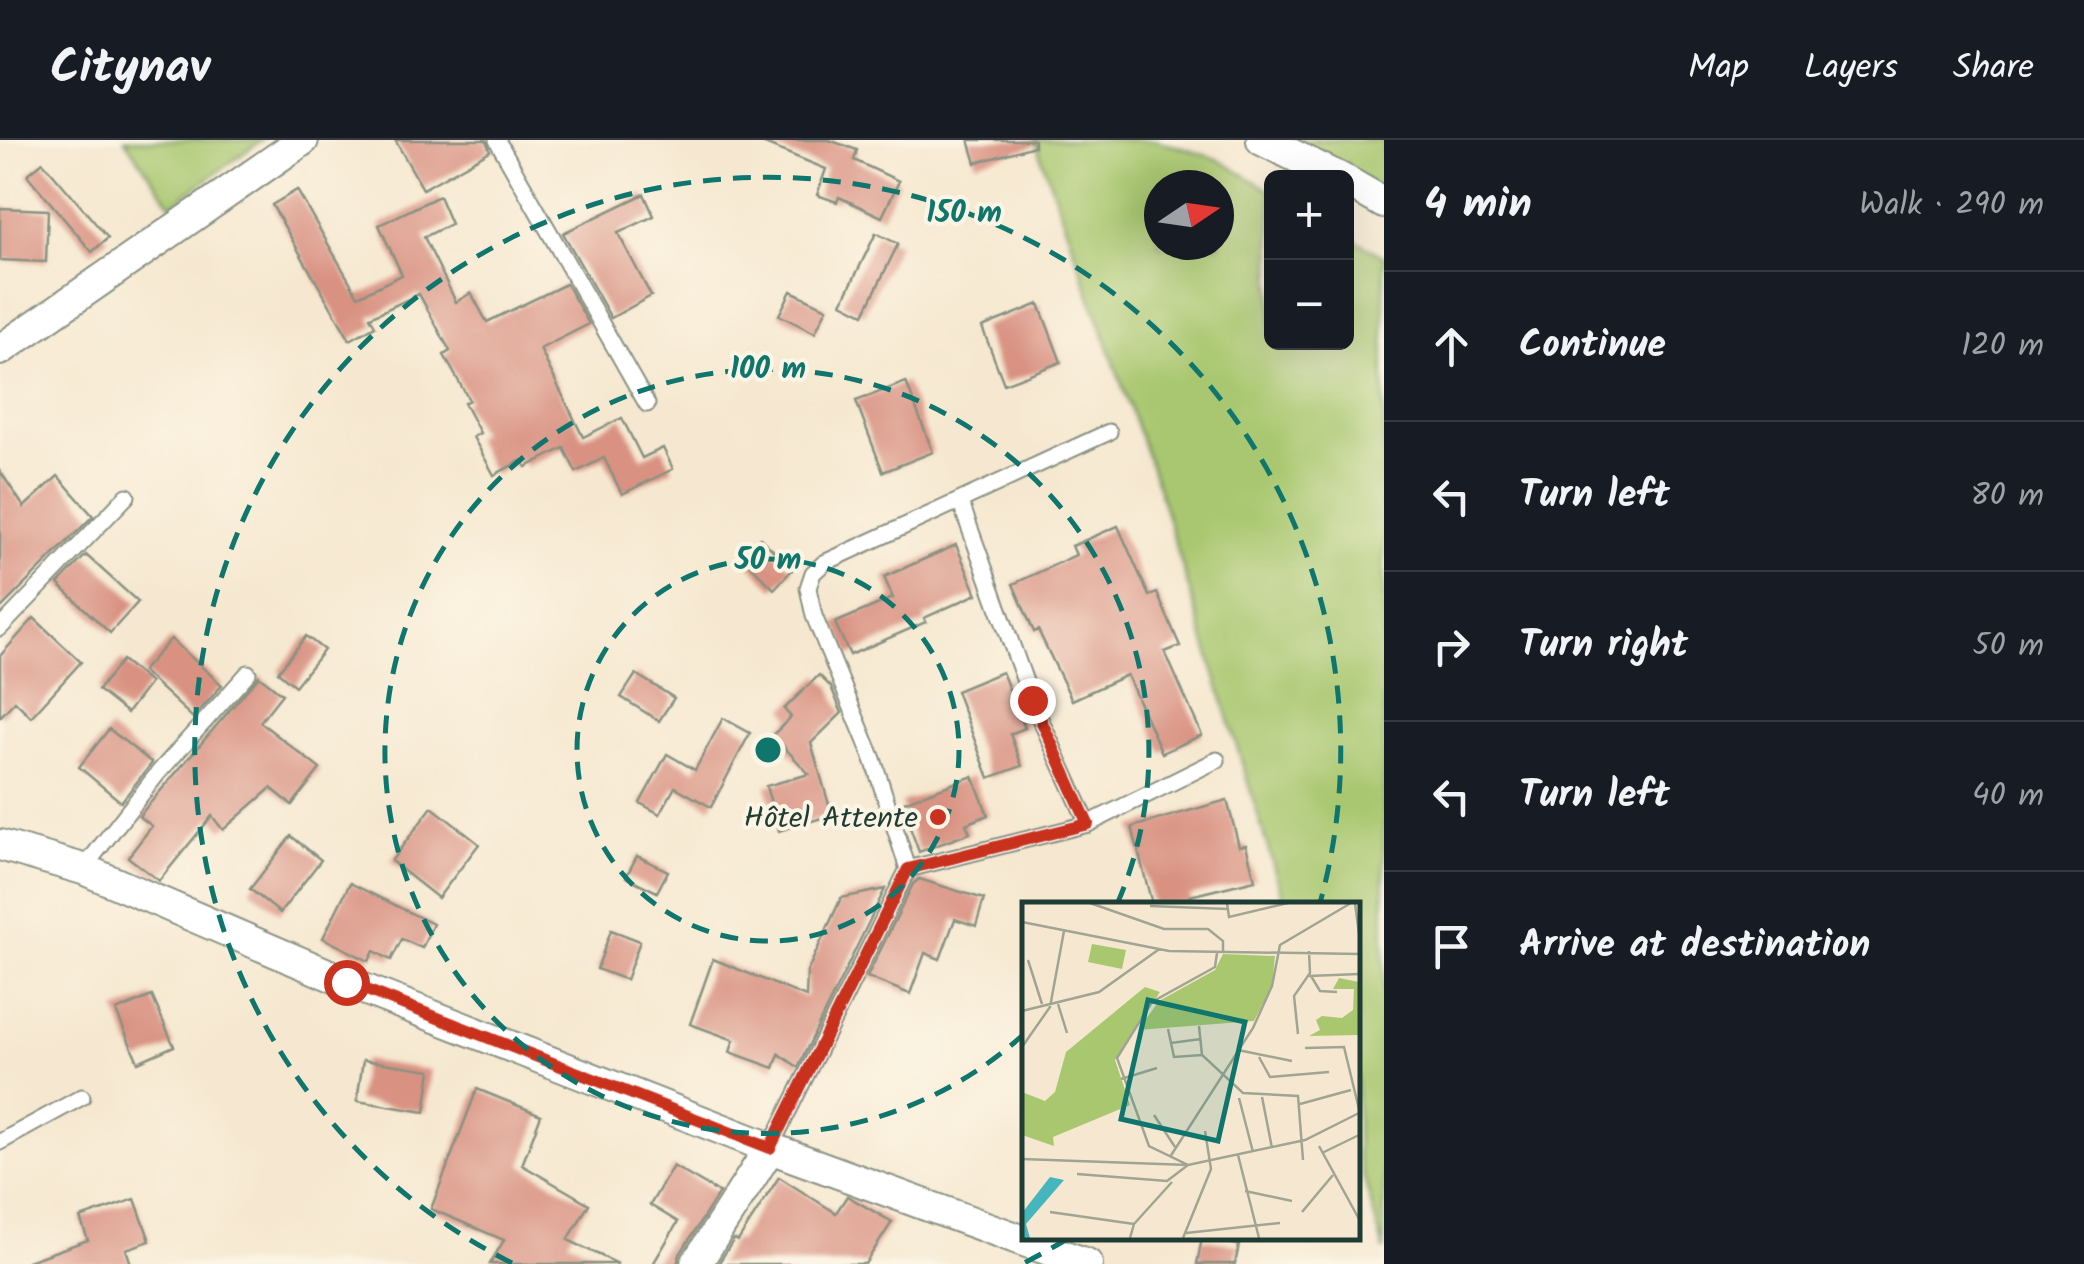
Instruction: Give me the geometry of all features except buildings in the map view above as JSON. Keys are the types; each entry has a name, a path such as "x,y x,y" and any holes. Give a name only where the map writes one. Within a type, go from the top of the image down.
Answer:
{"street":[{"path":"0,350 303,140"},
{"path":"1262,140 1324,170"},
{"path":"1354,186 1384,203"},
{"path":"0,845 82,869 346,982 1069,1261"},
{"path":"696,1264 770,1148"}],"lane":[{"path":"497,140 647,404"},
{"path":"770,1148 908,869 873,760 814,616 808,588 813,574 824,563 1109,432"},
{"path":"0,628 127,496"},
{"path":"960,501 1032,700 1088,824"},
{"path":"82,869 158,774 248,672"},
{"path":"908,869 1088,824 1217,760"},
{"path":"0,1142 82,1097"}],"green space":[{"path":"125,140 262,140 171,205"},
{"path":"1035,140 1156,140 1217,159 1264,187 1264,350 1354,350 1354,239 1384,257 1384,1251 1359,1160 1359,902 1284,902 1158,487"},
{"path":"1286,140 1384,140 1384,190 1354,175 1354,170 1345,170"}],"place":[{"name":"Hôtel Attente","path":"938,817"}],"route":[{"path":"346,982 770,1148 908,869 1088,824 1032,700"}]}
